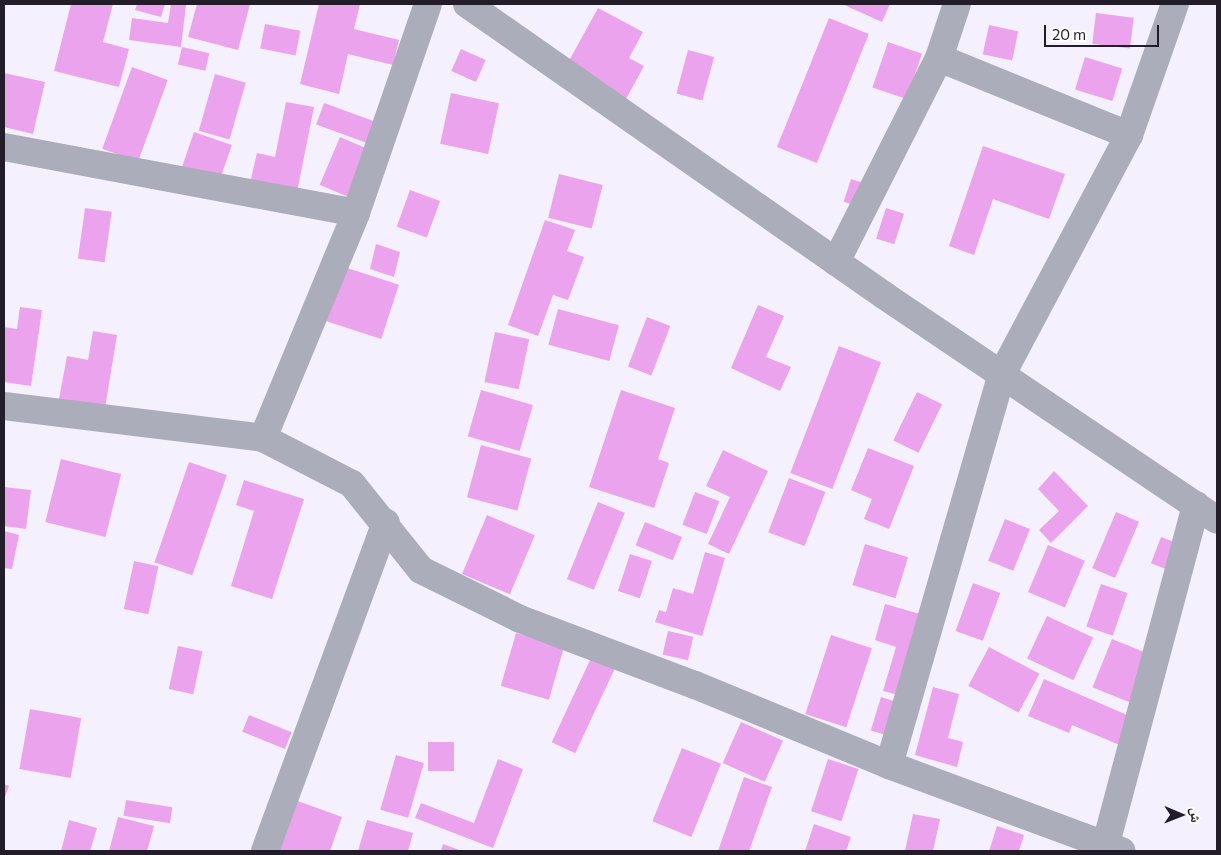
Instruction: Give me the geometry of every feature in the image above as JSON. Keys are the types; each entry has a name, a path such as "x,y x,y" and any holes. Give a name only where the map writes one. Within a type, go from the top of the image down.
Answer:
{"street":[{"path":"263,438 356,214 428,4"},
{"path":"4,406 263,438 352,484 386,523 421,570 520,619 695,686 889,765 1111,849 1206,512 836,262 467,4"},
{"path":"836,262 939,58 957,4"},
{"path":"889,765 1002,374 1129,135 1175,4"},
{"path":"939,58 1129,135"},
{"path":"4,147 356,214"},
{"path":"265,851 386,523"}],"building":[{"path":"71,4 113,4 103,42 129,49 119,87 54,71"},
{"path":"137,4 165,4 161,17 135,10"},
{"path":"171,4 186,5 181,47 129,40 132,18 168,23"},
{"path":"197,4 250,4 238,50 188,37"},
{"path":"319,4 360,4 354,29 399,40 393,65 348,54 339,94 300,84"},
{"path":"842,4 890,4 882,22"},
{"path":"598,8 643,32 629,58 644,66 625,101 565,68"},
{"path":"1096,13 1134,18 1130,48 1092,44"},
{"path":"829,18 869,34 817,163 777,147"},
{"path":"265,24 300,31 296,55 260,49"},
{"path":"989,25 1018,31 1012,61 983,54"},
{"path":"888,42 922,54 906,99 872,87"},
{"path":"182,47 209,53 205,71 178,65"},
{"path":"461,49 486,60 476,82 451,71"},
{"path":"688,50 714,57 702,100 676,93"},
{"path":"1085,57 1122,68 1112,101 1075,90"},
{"path":"132,67 168,80 138,162 102,149"},
{"path":"4,73 45,82 33,134 4,127"},
{"path":"215,74 246,83 229,140 199,131"},
{"path":"451,93 499,103 488,154 440,144"},
{"path":"286,102 314,107 297,192 250,183 257,153 275,157"},
{"path":"324,103 382,124 374,146 316,125"},
{"path":"194,132 232,145 219,181 182,168"},
{"path":"340,137 370,150 350,198 320,185"},
{"path":"983,146 1065,174 1049,219 993,199 974,255 949,246"},
{"path":"559,174 603,185 592,229 548,218"},
{"path":"851,179 873,186 865,209 844,202"},
{"path":"410,190 440,201 427,238 397,227"},
{"path":"85,208 112,212 105,262 78,259"},
{"path":"886,208 904,214 894,244 876,238"},
{"path":"545,220 575,230 567,251 584,257 568,300 553,295 538,336 508,325"},
{"path":"376,244 400,252 394,277 370,269"},
{"path":"338,265 399,285 381,339 320,319"},
{"path":"758,305 784,316 766,357 791,367 780,391 731,368"},
{"path":"20,307 42,310 31,386 4,382 4,327 17,329"},
{"path":"558,309 619,325 609,361 548,345"},
{"path":"647,317 670,326 651,375 628,366"},
{"path":"93,331 117,335 105,408 59,399 67,356 88,360"},
{"path":"495,332 529,339 519,389 484,382"},
{"path":"839,346 881,362 832,489 790,473"},
{"path":"481,390 533,405 520,451 468,436"},
{"path":"621,390 675,408 658,459 669,463 654,508 589,487"},
{"path":"917,392 942,404 918,453 893,441"},
{"path":"481,445 531,458 517,511 467,497"},
{"path":"868,448 914,466 889,529 864,519 872,499 851,490"},
{"path":"723,450 768,471 729,554 708,544 730,497 706,486"},
{"path":"61,459 121,474 105,537 45,522"},
{"path":"189,462 227,475 192,575 154,562"},
{"path":"1054,471 1088,506 1051,543 1039,530 1059,511 1038,489"},
{"path":"789,478 825,492 805,546 768,532"},
{"path":"244,480 304,499 272,599 231,586 254,511 236,505"},
{"path":"4,487 31,490 26,529 4,526"},
{"path":"695,492 719,501 707,534 682,525"},
{"path":"598,502 625,513 594,590 567,579"},
{"path":"1116,512 1139,522 1115,578 1092,568"},
{"path":"487,515 535,535 510,594 462,574"},
{"path":"1005,519 1030,529 1013,571 988,561"},
{"path":"645,522 682,537 673,560 636,545"},
{"path":"4,531 19,535 12,569 4,568"},
{"path":"1161,537 1189,548 1179,574 1151,563"},
{"path":"865,544 908,557 895,598 852,585"},
{"path":"1048,545 1085,561 1065,608 1028,592"},
{"path":"705,552 725,558 702,636 655,622 659,610 666,612 673,588 693,594"},
{"path":"630,554 652,561 640,598 618,591"},
{"path":"134,561 158,566 148,614 124,609"},
{"path":"973,583 1000,593 983,641 956,631"},
{"path":"1101,584 1127,593 1113,636 1086,627"},
{"path":"885,604 927,616 903,696 883,691 896,647 875,640"},
{"path":"1047,616 1093,638 1073,680 1027,659"},
{"path":"668,631 693,637 688,660 663,654"},
{"path":"516,633 564,647 549,700 501,686"},
{"path":"831,635 872,648 846,727 805,714"},
{"path":"1112,639 1149,654 1130,702 1093,687"},
{"path":"178,646 202,651 193,694 169,689"},
{"path":"989,647 1039,674 1019,713 968,686"},
{"path":"591,658 615,669 575,753 552,742"},
{"path":"1044,679 1134,718 1122,746 1072,725 1069,733 1028,716"},
{"path":"933,687 959,694 948,738 963,742 957,767 915,755"},
{"path":"881,697 901,703 891,737 871,730"},
{"path":"30,709 81,718 71,778 19,769"},
{"path":"249,715 292,732 285,749 242,732"},
{"path":"741,722 783,741 765,782 723,763"},
{"path":"428,742 454,742 454,771 428,771"},
{"path":"682,748 721,764 691,837 652,821"},
{"path":"396,755 424,763 408,818 380,810"},
{"path":"498,759 523,769 493,848 415,818 421,803 474,823"},
{"path":"828,759 858,769 841,821 811,811"},
{"path":"744,777 772,787 749,851 718,851"},
{"path":"4,784 9,786 4,800"},
{"path":"126,800 172,807 170,823 123,816"},
{"path":"295,800 342,817 330,851 277,851"},
{"path":"913,814 940,819 933,851 905,851"},
{"path":"118,817 154,826 147,851 109,851"},
{"path":"69,820 97,828 90,851 61,851"},
{"path":"367,820 413,833 408,851 358,851"},
{"path":"814,824 851,837 846,851 805,851"},
{"path":"997,826 1024,835 1019,851 989,851"},
{"path":"443,844 462,851 441,851"}]}
